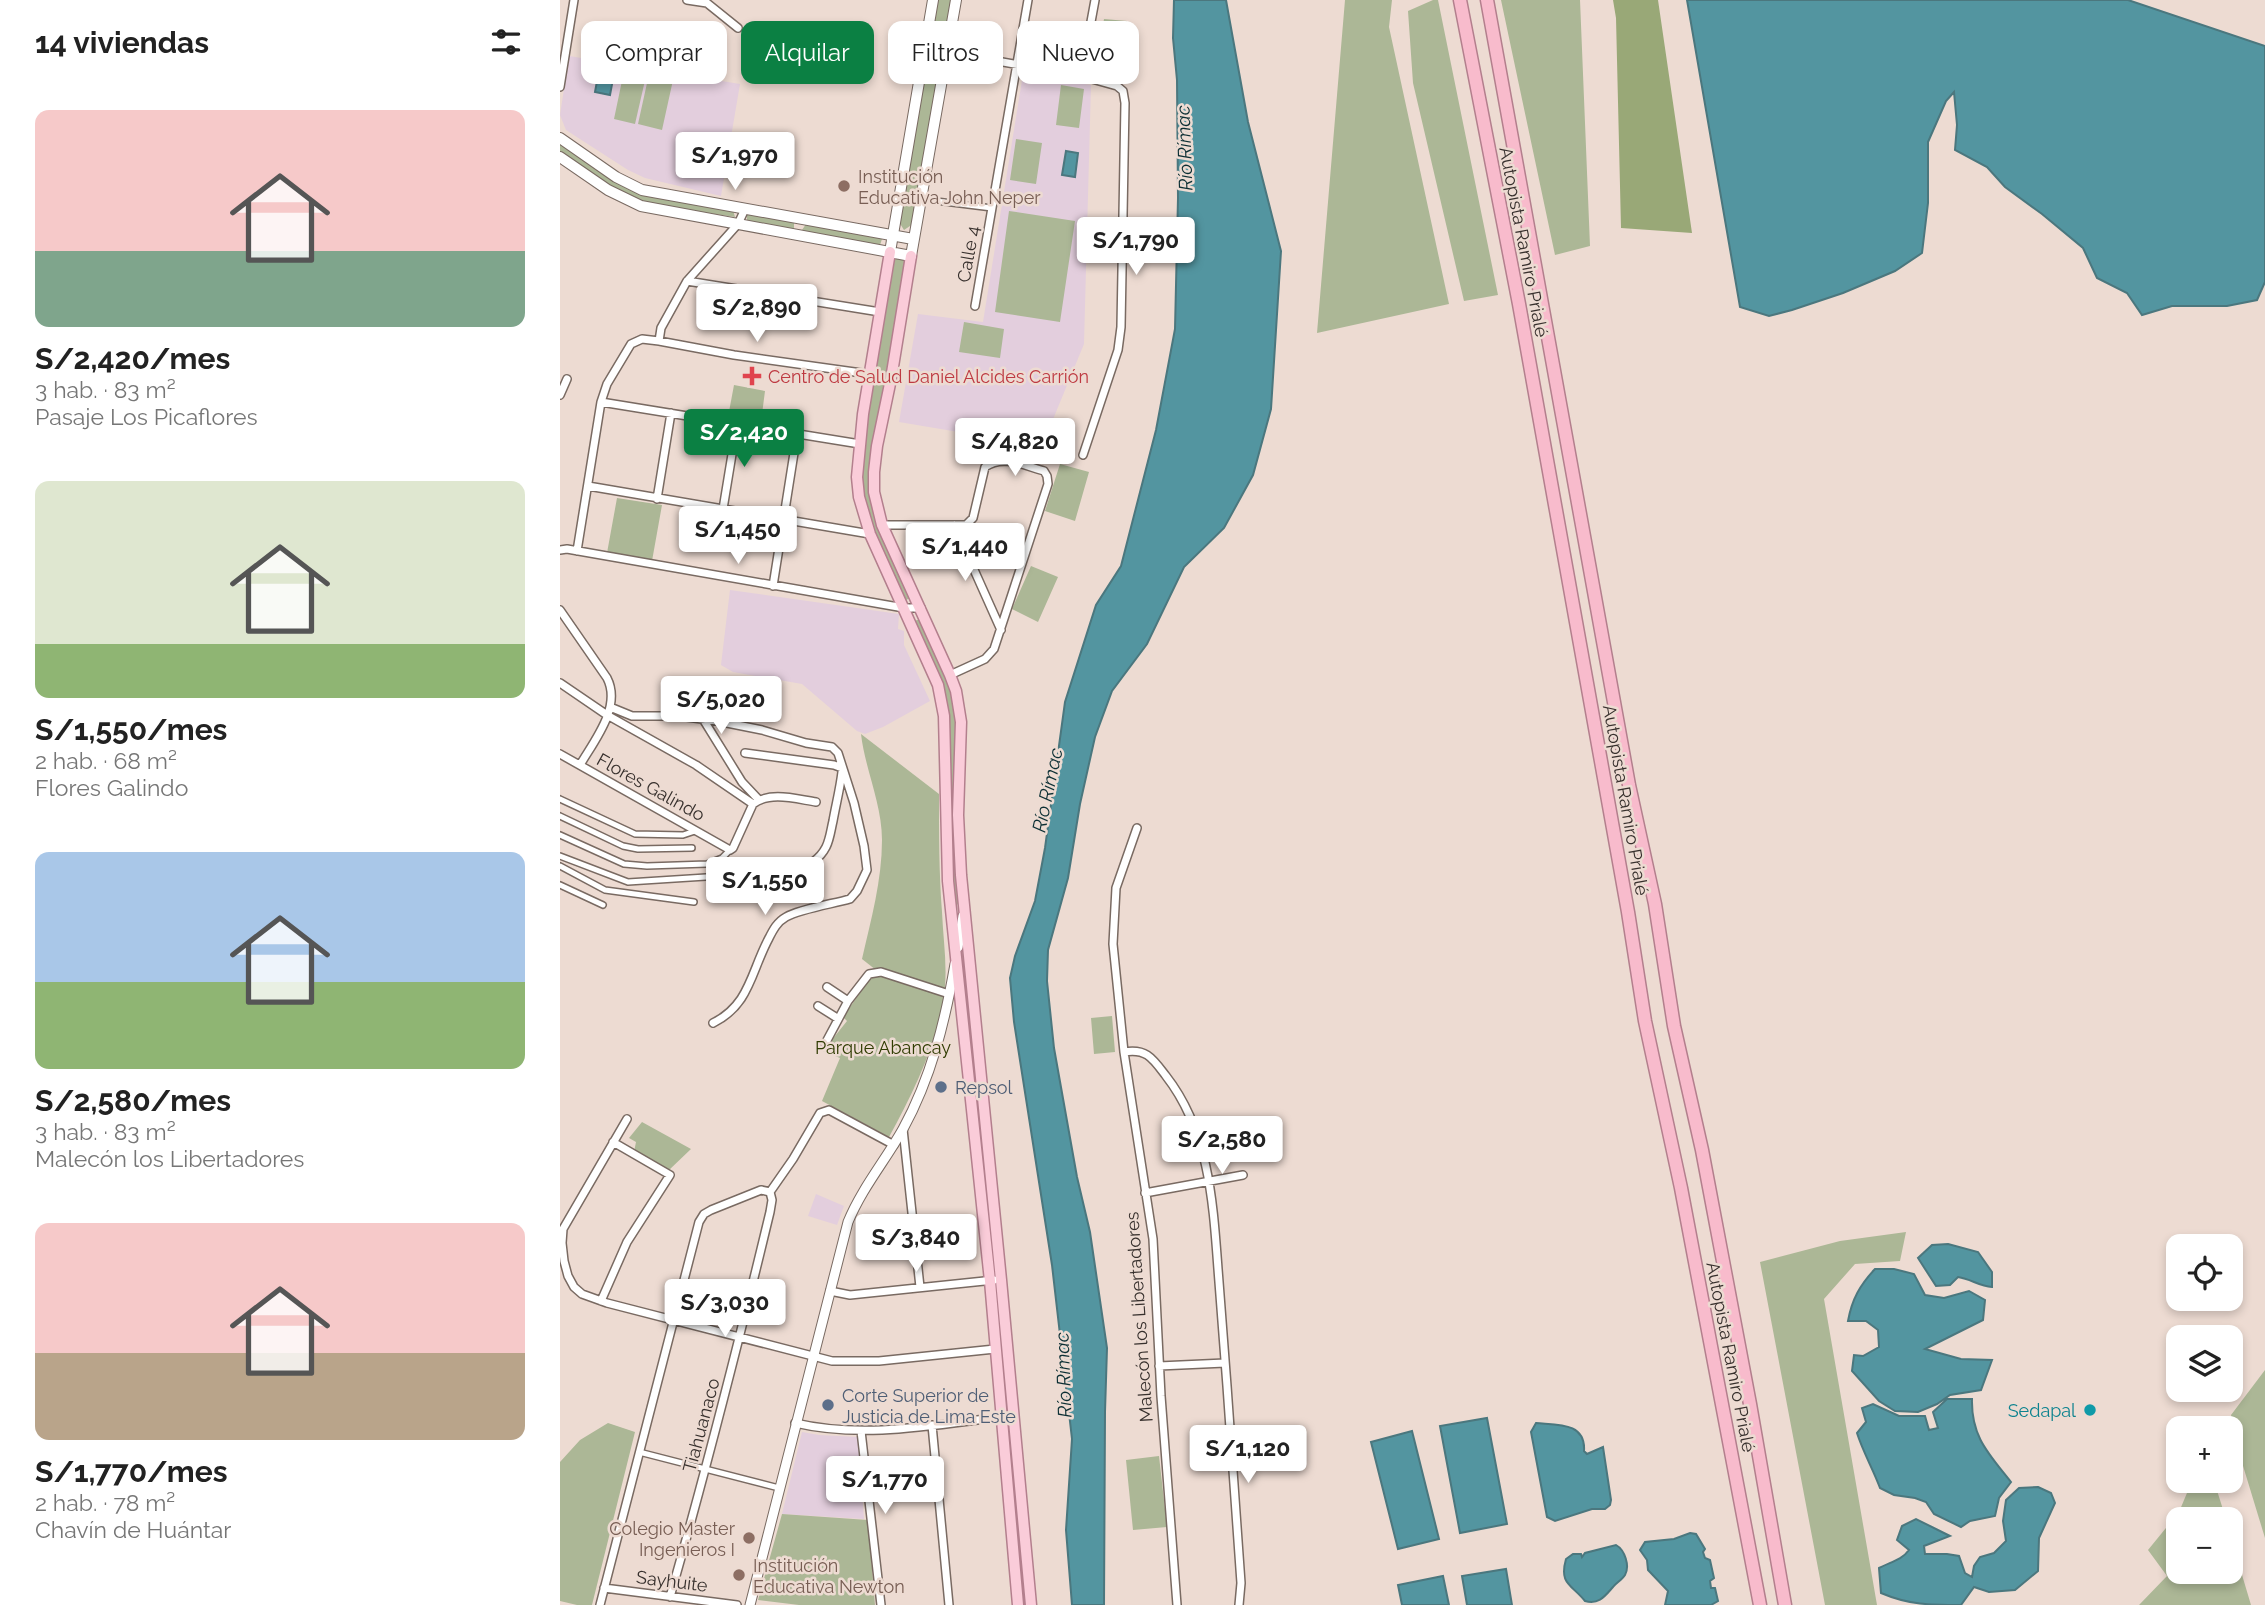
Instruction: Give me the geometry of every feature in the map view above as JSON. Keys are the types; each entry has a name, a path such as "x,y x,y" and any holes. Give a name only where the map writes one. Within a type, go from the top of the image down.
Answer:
{"highway":[{"name":"Autopista Ramiro Prialé","path":"1460,0 1524,331 1645,1020 1681,1188 1760,1605"},
{"name":"Autopista Ramiro Prialé","path":"1487,0 1629,785 1655,904 1674,1026 1702,1150 1785,1605"}],"main road":[{"path":"933,0 869,374 857,477 859,497 870,534 937,685 944,716 948,881 996,1280 1031,1605"},
{"path":"952,21 956,0"},
{"path":"941,84 877,446 874,492 882,524 950,675 961,722 958,815 964,908 996,1280 995,1349 1018,1605"},
{"path":"560,138 616,177 642,190 913,239"},
{"path":"560,157 608,190 641,206 911,256"},
{"path":"797,235 800,219"}],"street":[{"path":"560,87 575,0"},
{"path":"687,0 708,3 738,28"},
{"name":"Calle 4","path":"1024,21 1028,0"},
{"path":"1092,21 1096,0"},
{"path":"1003,62 1017,65"},
{"name":"Calle 4","path":"975,306 1017,65"},
{"path":"1083,455 1118,350 1121,327 1125,103 1123,91 1109,84"},
{"path":"936,201 992,208"},
{"path":"659,341 661,328 687,281 738,224 745,209"},
{"path":"687,281 880,312"},
{"path":"577,551 601,402 607,384 631,344 642,339 659,341 734,355 869,374"},
{"path":"560,395 567,379"},
{"path":"601,402 860,444"},
{"path":"657,499 671,413"},
{"path":"723,509 737,424"},
{"path":"773,586 797,434"},
{"path":"882,524 966,525 973,518 985,467 993,461 1004,460 1044,471 1047,476 1048,484 1001,630 990,655 950,675"},
{"path":"588,486 870,534"},
{"path":"954,525 1001,630"},
{"path":"560,550 904,608 921,608"},
{"path":"560,610 607,678 612,694 608,711 580,765"},
{"path":"560,683 756,802 775,797 816,802"},
{"path":"608,711 632,716 703,719 832,747 838,753 854,803 867,870 850,899 787,916 776,924 757,961 746,994 734,1010 713,1023"},
{"path":"703,719 756,802"},
{"path":"745,753 842,768"},
{"name":"Flores Galindo","path":"560,754 728,850"},
{"path":"560,856 628,882 776,874 802,869 818,858 826,847 840,789 842,768"},
{"path":"560,799 635,834 683,835 697,830"},
{"path":"560,835 624,864 707,864 722,858 733,848 756,802"},
{"path":"560,816 623,846 638,849 692,848"},
{"name":"Malecón los Libertadores","path":"1137,828 1116,888 1113,944 1124,1052 1153,1239 1159,1366 1177,1605"},
{"path":"560,866 605,890 694,902"},
{"path":"560,885 603,905"},
{"path":"750,1605 842,1239 855,1204 903,1129 930,1068 950,994 964,908"},
{"path":"825,1044 837,1018 869,974 877,972 950,994"},
{"path":"827,987 848,1001"},
{"path":"818,1006 837,1018"},
{"path":"1124,1052 1135,1050 1146,1053 1179,1094 1198,1135 1213,1199 1241,1583 1239,1605"},
{"name":"Tiahuanaco","path":"670,1598 707,1469 740,1338 770,1212 770,1192 824,1110 829,1110 894,1145"},
{"path":"627,1119 564,1229 562,1243 568,1276 582,1294 674,1321 832,1361 861,1362 995,1349"},
{"path":"903,1129 920,1287"},
{"path":"601,1301 627,1242 670,1174 613,1142"},
{"path":"1145,1193 1243,1175"},
{"path":"600,1605 699,1222 704,1214 761,1190 770,1192"},
{"path":"830,1291 850,1294 996,1280"},
{"path":"1159,1366 1225,1363"},
{"path":"796,1423 830,1430 861,1431 1001,1417"},
{"path":"932,1425 949,1605"},
{"path":"861,1431 881,1605"},
{"path":"639,1452 779,1488"},
{"name":"Sayhuite","path":"604,1588 737,1605"}],"shaded area":[{"path":"569,56 581,58 581,84 727,84 727,82 740,84 721,196 645,178 628,170 566,130 560,115"},
{"path":"1021,84 1091,85 1084,344 1042,446 899,422 918,314 983,322"},
{"path":"730,590 899,614 898,629 904,631 904,645 930,701 865,734 857,731 802,684 733,672 721,665"},
{"path":"816,1194 844,1206 837,1225 808,1216"},
{"path":"802,1432 858,1437 864,1519 782,1514"}],"green space":[{"path":"937,0 951,0 947,21 933,21"},
{"path":"1345,0 1392,0 1389,27 1449,304 1317,333"},
{"path":"1438,0 1498,295 1464,301 1413,83 1408,11"},
{"path":"1501,0 1580,0 1590,246 1555,255"},
{"path":"1613,0 1658,0 1692,233 1621,228 1616,18"},
{"path":"621,84 644,84 635,124 614,119"},
{"path":"647,84 672,84 662,130 638,124"},
{"path":"923,84 937,84 913,224 904,230 899,222"},
{"path":"1061,85 1084,89 1079,128 1056,125"},
{"path":"1016,139 1042,143 1036,184 1010,180"},
{"path":"560,142 613,179 733,210 735,217 660,206 629,197 560,152"},
{"path":"1009,211 1075,221 1060,322 995,312"},
{"path":"747,214 794,221 794,229 747,222"},
{"path":"806,224 882,239 877,247 804,232 802,230"},
{"path":"898,257 905,260 906,265 870,474 912,597 904,601 870,524 862,486 862,452 893,260"},
{"path":"964,322 1004,329 1000,358 959,352"},
{"path":"734,385 765,391 761,422 728,417"},
{"path":"1060,464 1089,472 1075,521 1045,511"},
{"path":"617,498 662,505 652,561 607,553"},
{"path":"1031,566 1058,577 1038,622 1012,609"},
{"path":"922,619 947,675 956,712 960,901 955,908 952,891 949,736 913,621"},
{"name":"Parque Abancay","path":"861,734 939,794 945,987 937,1026 924,1065 889,1137 822,1101 840,1058 823,1051 847,1021 843,1017 876,970 862,959 878,885 882,840"},
{"path":"1112,1016 1115,1052 1094,1054 1091,1018"},
{"path":"642,1122 691,1149 668,1171 634,1152 636,1142 629,1138"},
{"path":"1906,1232 1900,1261 1855,1264 1824,1299 1877,1605 1825,1605 1760,1262 1840,1241"},
{"path":"2265,1370 2265,1538 2243,1466 2243,1416 2231,1415"},
{"path":"608,1423 635,1432 592,1605 577,1605 560,1601 560,1462 580,1440"},
{"path":"1159,1456 1167,1527 1133,1530 1126,1460"},
{"path":"831,1459 857,1461 854,1497 828,1495"},
{"path":"2187,1493 2218,1493 2222,1507 2181,1507"},
{"path":"782,1514 868,1520 875,1605 799,1605 758,1600"},
{"path":"2166,1528 2166,1575 2148,1550"},
{"path":"2166,1577 2166,1584 2243,1584 2243,1578 2251,1605 2139,1605"}],"water":[{"name":"Río Rímac","path":"1174,0 1226,0 1248,122 1281,251 1271,409 1253,475 1224,528 1184,567 1147,644 1112,691 1095,737 1080,804 1068,878 1048,950 1047,981 1054,1048 1077,1177 1090,1232 1107,1348 1104,1605 1072,1605 1066,1530 1072,1439 1052,1265 1014,1022 1010,978 1035,901 1065,702 1096,605 1121,566 1156,430 1175,329 1178,198"},
{"path":"1687,0 2128,0 2265,46 2265,282 2257,300 2227,306 2172,306 2142,315 2127,293 2097,278 2083,248 2005,187 1987,167 1955,150 1957,125 1954,92 1946,101 1928,142 1928,203 1922,253 1895,271 1843,293 1792,310 1769,316 1740,307"},
{"path":"596,84 612,84 610,95 595,92"},
{"path":"1066,151 1078,153 1075,177 1062,175"},
{"path":"1948,1244 1978,1252 1992,1272 1992,1287 1958,1277 1950,1285 1936,1286 1918,1258 1932,1245"},
{"path":"1875,1269 1894,1269 1914,1274 1925,1295 1944,1298 1969,1291 1985,1300 1983,1320 1925,1349 1961,1359 1992,1360 1981,1390 1950,1395 1918,1412 1895,1411 1879,1401 1852,1371 1854,1355 1863,1356 1879,1347 1878,1330 1866,1321 1848,1321 1857,1293"},
{"path":"1947,1399 1972,1399 1972,1412 1978,1435 2011,1482 1999,1498 1995,1516 1970,1521 1961,1527 1934,1514 1926,1502 1894,1495 1880,1488 1857,1433 1866,1422 1862,1408 1873,1404 1899,1416 1925,1416 1929,1430 1938,1428 1933,1412"},
{"path":"1487,1418 1507,1524 1460,1533 1440,1426"},
{"path":"1536,1423 1561,1425 1575,1430 1580,1435 1587,1454 1603,1447 1610,1505 1605,1509 1592,1509 1555,1521 1547,1517 1531,1432"},
{"path":"1412,1431 1439,1539 1398,1549 1371,1442"},
{"path":"2038,1487 2051,1493 2055,1503 2039,1538 2038,1571 2015,1590 1989,1592 1974,1587 1961,1605 1920,1604 1881,1593 1879,1568 1899,1559 1909,1550 1897,1540 1902,1526 1916,1519 1950,1536 1924,1546 1925,1554 1959,1556 1965,1573 1972,1577 1974,1566 1980,1557 1994,1553 2006,1541 2003,1521 2006,1500 2019,1488"},
{"path":"1690,1533 1696,1534 1705,1549 1705,1558 1710,1560 1714,1578 1710,1581 1711,1588 1715,1588 1718,1601 1711,1605 1665,1605 1668,1591 1648,1570 1647,1560 1640,1550 1645,1542 1674,1539"},
{"path":"1616,1545 1626,1558 1625,1575 1601,1599 1594,1602 1585,1601 1565,1579 1566,1559 1573,1554 1581,1554 1582,1557 1585,1553"},
{"path":"1506,1569 1512,1605 1467,1605 1462,1576"},
{"path":"1443,1576 1449,1605 1402,1605 1398,1585"}],"place":[{"name":"Institución Educativa John Neper","path":"844,186"},
{"name":"Centro de Salud Daniel Alcides Carrión","path":"752,376"},
{"name":"Repsol","path":"941,1087"},
{"name":"Corte Superior de Justicia de Lima Este","path":"828,1405"},
{"name":"Sedapal","path":"2090,1410"},
{"name":"Colegio Master Ingenieros I","path":"749,1538"},
{"name":"Institución Educativa Newton","path":"739,1575"}]}
